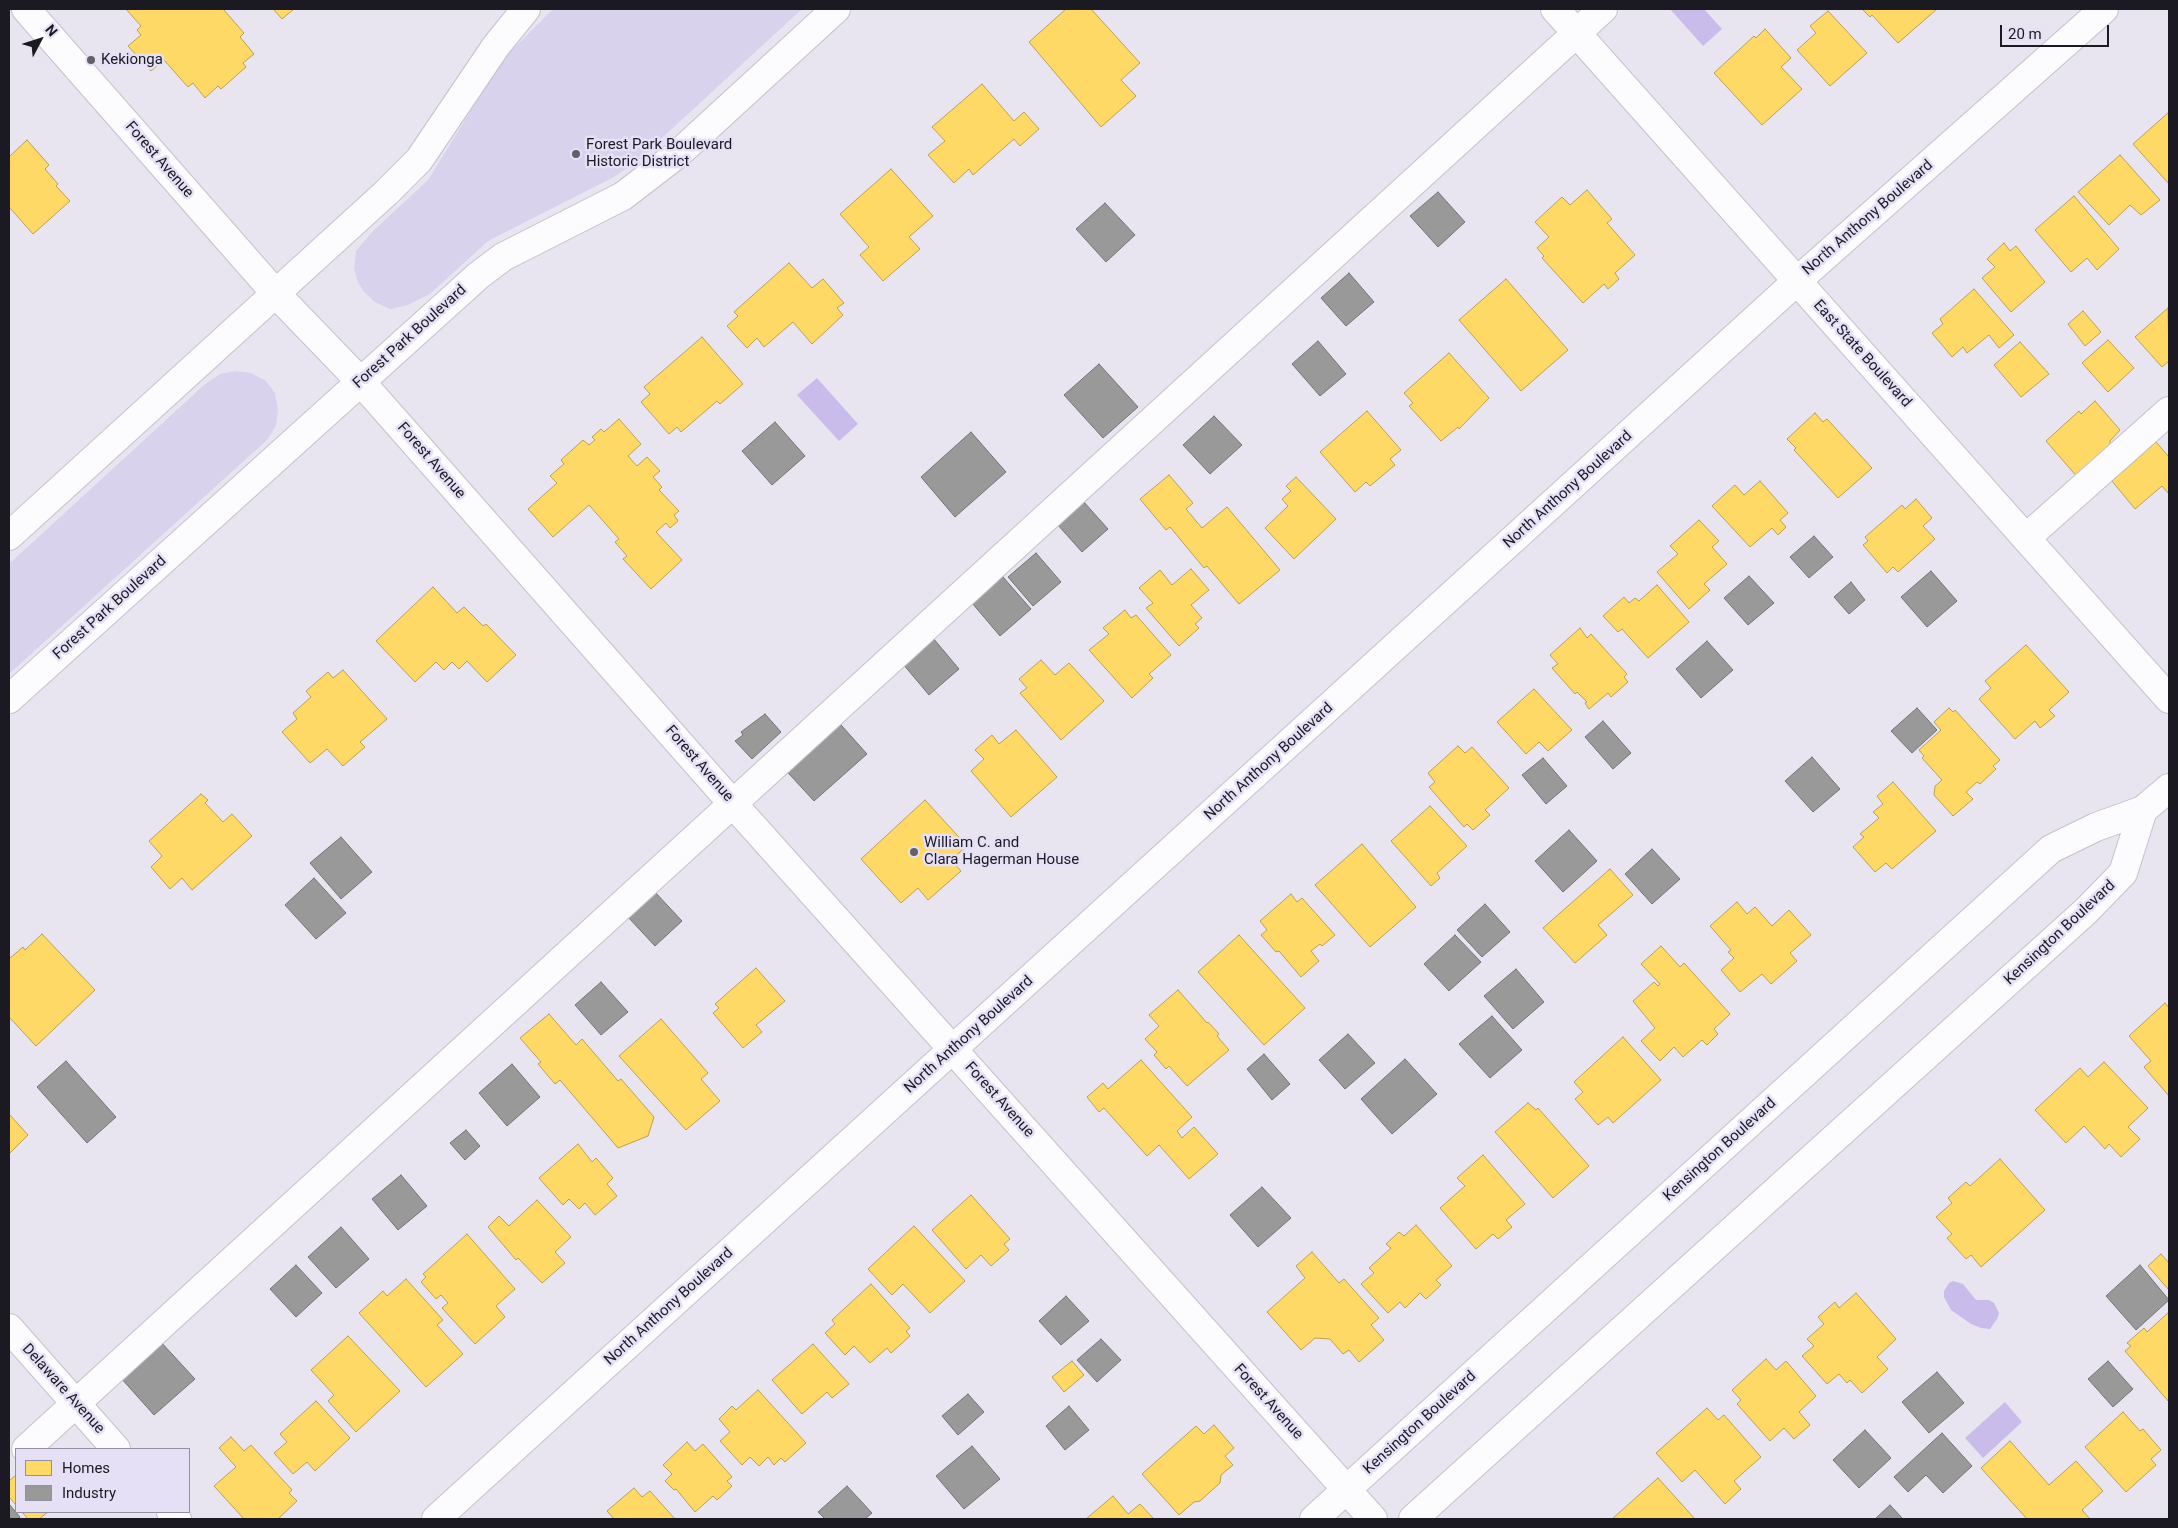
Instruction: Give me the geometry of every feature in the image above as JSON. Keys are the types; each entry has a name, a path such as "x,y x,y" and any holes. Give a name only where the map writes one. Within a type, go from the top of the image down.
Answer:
{"street":[{"name":"Forest Avenue","path":"26,9 277,295 361,382 733,804 1373,1519"},
{"path":"9,536 277,295 419,160 479,69 526,9"},
{"name":"Forest Park Boulevard","path":"9,699 479,275 503,257 623,196 679,153 836,9"},
{"name":"East State Boulevard","path":"1555,9 2169,699"},
{"path":"27,1448 1603,9"},
{"name":"North Anthony Boulevard","path":"436,1519 954,1050 1796,280 2104,9"},
{"path":"2026,538 2169,411"},
{"name":"Kensington Boulevard","path":"1314,1519 2051,849 2096,828 2143,810 2169,788"},
{"name":"Kensington Boulevard","path":"1414,1519 2086,911 2123,873 2143,810"},
{"name":"Delaware Avenue","path":"9,1328 115,1448"}],"shaded area":[{"path":"553,9 802,9 636,162 614,177 488,241 430,294 408,305 390,309 375,302 364,292 358,282 354,269 356,251 372,232 428,180 507,55"},
{"path":"1670,9 1704,9 1722,29 1703,46"},
{"path":"235,371 251,373 266,381 275,393 278,410 276,426 267,440 9,674 9,564 204,385 220,374"},
{"path":"817,378 858,424 839,441 797,395"},
{"path":"1953,1281 1963,1284 1976,1300 1989,1300 1994,1303 1999,1313 1990,1329 1971,1324 1951,1310 1944,1297 1944,1291 1949,1283"},
{"path":"2005,1402 2022,1422 1983,1458 1965,1438"}],"building: Homes":[{"path":"126,9 223,9 244,33 240,37 254,54 243,63 246,67 221,89 218,86 205,98 193,83 188,87 164,60 151,71 128,46 141,35 137,30 141,26"},
{"path":"273,9 294,9 282,19"},
{"path":"1066,9 1091,9 1140,63 1121,80 1136,96 1101,127 1029,42"},
{"path":"1862,9 1937,9 1898,43 1872,15 1870,17"},
{"path":"1828,11 1867,53 1830,86 1797,50 1816,33 1810,26"},
{"path":"1765,29 1791,58 1781,67 1802,89 1762,125 1714,73 1754,36 1756,38"},
{"path":"982,84 1014,121 1024,112 1039,129 1020,146 1014,139 973,175 969,169 954,183 928,155 945,141 932,127"},
{"path":"2169,112 2169,184 2133,144"},
{"path":"27,140 49,165 45,169 58,184 56,186 70,201 33,234 9,207 9,157"},
{"path":"2120,155 2160,200 2141,215 2130,205 2109,225 2078,192"},
{"path":"891,169 933,216 909,237 920,249 883,281 860,255 869,247 840,214"},
{"path":"1587,190 1612,219 1607,223 1635,255 1615,273 1619,279 1608,289 1604,284 1583,303 1542,258 1544,256 1537,248 1549,237 1535,222 1562,197 1570,205"},
{"path":"2074,196 2119,249 2097,270 2087,258 2071,272 2035,230"},
{"path":"2004,243 2010,251 2016,246 2045,282 2011,312 1982,278 1995,267 1987,259"},
{"path":"789,263 812,288 823,279 844,303 837,308 843,315 812,344 793,322 764,347 757,338 747,348 727,326 738,316 734,312"},
{"path":"1506,279 1568,350 1521,391 1459,320"},
{"path":"1974,289 2014,335 1999,348 1989,335 1967,353 1963,347 1952,357 1932,333 1943,324 1940,319"},
{"path":"2168,308 2169,361 2162,367 2135,337"},
{"path":"2083,311 2101,332 2085,346 2068,324"},
{"path":"702,337 743,384 720,404 717,401 681,432 677,427 669,434 641,402 650,394 644,387"},
{"path":"2108,340 2134,368 2108,392 2082,363"},
{"path":"2020,342 2049,374 2021,397 1994,365"},
{"path":"1449,353 1489,398 1459,429 1458,427 1441,441 1409,406 1413,403 1404,393"},
{"path":"2095,401 2120,430 2110,441 2110,451 2079,479 2046,441 2079,411 2081,414"},
{"path":"1367,411 1401,450 1390,459 1395,465 1370,486 1366,482 1355,492 1320,452"},
{"path":"1815,413 1823,422 1827,419 1872,468 1838,498 1794,450 1796,448 1787,439"},
{"path":"619,419 641,444 628,456 637,466 647,457 660,471 653,477 662,487 659,490 679,511 674,515 678,521 670,528 666,523 656,532 682,560 651,589 623,559 627,556 615,542 619,539 589,505 553,537 528,509 557,483 550,476 564,464 561,460 583,440 589,445 595,440 592,437 601,429 604,432"},
{"path":"2156,442 2169,457 2169,494 2162,486 2135,509 2112,481"},
{"path":"1169,475 1193,503 1186,509 1202,528 1227,507 1280,570 1239,604 1207,566 1204,568 1170,527 1166,530 1140,499"},
{"path":"1296,477 1336,519 1294,559 1265,528 1288,506 1282,499 1291,491 1286,486"},
{"path":"1760,481 1788,513 1780,520 1786,527 1778,535 1772,528 1750,547 1712,506 1735,485 1744,495"},
{"path":"1916,499 1932,518 1923,526 1935,539 1898,572 1893,567 1887,573 1863,545 1868,541 1865,537 1902,505 1905,509"},
{"path":"1699,520 1719,541 1712,547 1727,564 1704,584 1710,590 1689,609 1657,572 1678,554 1670,546"},
{"path":"1191,569 1209,590 1191,605 1202,618 1195,624 1199,628 1179,646 1146,608 1153,603 1139,588 1160,570 1172,585"},
{"path":"1657,585 1689,622 1648,658 1622,629 1618,632 1603,616 1624,597 1629,603 1635,598 1639,601"},
{"path":"433,587 457,613 464,607 483,626 486,624 516,655 487,682 467,661 459,669 452,662 444,670 436,662 415,682 376,641"},
{"path":"1125,610 1131,618 1136,615 1171,655 1149,674 1153,678 1132,698 1089,650 1109,634 1103,628"},
{"path":"1580,628 1587,638 1591,634 1627,674 1624,677 1628,682 1611,697 1608,693 1589,709 1585,703 1587,702 1577,692 1575,694 1552,668 1558,664 1550,655"},
{"path":"2026,645 2069,692 2049,710 2055,716 2040,728 2035,721 2015,739 1979,699 1991,688 1985,681"},
{"path":"1041,660 1055,675 1069,663 1104,701 1061,740 1020,693 1027,688 1019,679"},
{"path":"343,670 387,719 360,742 365,747 343,766 327,749 310,763 282,732 297,719 293,713 311,697 306,691 328,672 333,678"},
{"path":"1534,689 1572,730 1548,751 1539,742 1526,754 1497,722"},
{"path":"1949,708 1953,712 1955,710 2000,760 1993,766 1996,769 1980,784 1977,782 1966,792 1973,799 1953,816 1934,795 1935,786 1942,780 1922,758 1924,756 1919,750 1941,730 1934,722"},
{"path":"1016,730 1057,777 1011,817 971,771 984,759 975,750 992,735 999,744"},
{"path":"1458,746 1465,753 1472,747 1509,788 1485,810 1490,815 1473,830 1467,824 1464,827 1429,787 1435,782 1428,773"},
{"path":"1893,782 1936,831 1892,869 1886,863 1875,872 1853,847 1864,837 1860,834 1879,818 1873,812 1883,804 1877,796"},
{"path":"201,794 208,800 205,803 223,822 232,814 252,836 192,890 182,878 170,889 151,867 162,856 149,841"},
{"name":"William C. and Clara Hagerman House","path":"925,800 967,846 951,860 961,871 928,900 918,888 901,903 861,859"},
{"path":"1430,806 1467,846 1437,873 1440,878 1431,886 1391,841"},
{"path":"1362,844 1416,907 1370,947 1315,885"},
{"path":"1610,869 1633,895 1598,925 1607,935 1575,963 1543,928"},
{"path":"1291,894 1297,902 1302,898 1335,935 1322,946 1320,944 1311,951 1319,961 1301,977 1279,951 1276,952 1261,935 1267,930 1260,921"},
{"path":"1737,902 1747,914 1755,907 1772,926 1789,910 1811,935 1790,953 1797,961 1771,984 1762,974 1740,992 1721,970 1734,958 1728,952 1731,950 1710,926"},
{"path":"42,934 95,990 36,1046 9,1017 9,959 23,947 25,950"},
{"path":"1239,935 1305,1008 1264,1045 1198,972"},
{"path":"1661,946 1680,967 1684,963 1730,1014 1714,1029 1718,1034 1707,1045 1702,1040 1683,1057 1674,1047 1660,1061 1641,1041 1655,1028 1633,1001 1654,982 1658,986 1660,984 1641,964"},
{"path":"756,968 785,1001 756,1025 762,1032 743,1048 713,1013 719,1008 715,1004"},
{"path":"1178,990 1219,1034 1217,1036 1229,1050 1187,1086 1169,1066 1166,1069 1154,1055 1157,1052 1145,1039 1159,1026 1149,1015"},
{"path":"2165,1003 2169,1008 2169,1096 2144,1067 2151,1061 2129,1036"},
{"path":"549,1014 576,1045 582,1039 618,1081 621,1079 654,1117 648,1136 618,1148 560,1080 555,1084 538,1064 541,1062 520,1038"},
{"path":"661,1019 708,1073 701,1079 720,1101 686,1130 619,1056"},
{"path":"1623,1037 1661,1080 1613,1123 1608,1117 1598,1125 1575,1099 1583,1092 1574,1082"},
{"path":"1141,1060 1192,1117 1177,1131 1182,1138 1194,1127 1218,1154 1189,1179 1159,1145 1147,1156 1104,1108 1099,1112 1087,1097 1103,1083 1108,1089"},
{"path":"2104,1062 2148,1108 2128,1127 2140,1139 2121,1157 2109,1144 2105,1149 2084,1126 2066,1143 2035,1110 2080,1068 2088,1077"},
{"path":"1528,1103 1536,1110 1538,1108 1589,1166 1553,1198 1495,1132"},
{"path":"9,1114 28,1135 9,1154"},
{"path":"578,1144 592,1162 596,1158 613,1178 607,1184 617,1196 595,1215 585,1203 579,1209 569,1199 563,1205 539,1178"},
{"path":"1483,1155 1525,1204 1506,1220 1512,1227 1498,1239 1493,1234 1476,1249 1440,1208 1465,1186 1457,1178"},
{"path":"2000,1159 2045,1210 1981,1267 1971,1255 1966,1259 1947,1238 1952,1234 1936,1217 1952,1203 1948,1198 1966,1182 1970,1186"},
{"path":"971,1195 1010,1239 1004,1244 1009,1250 991,1266 981,1255 966,1269 932,1230"},
{"path":"537,1200 571,1237 555,1252 565,1263 542,1283 518,1258 516,1260 488,1227 499,1216 509,1226"},
{"path":"1416,1225 1452,1266 1436,1280 1441,1285 1426,1299 1420,1293 1405,1308 1400,1302 1388,1313 1361,1284 1374,1273 1369,1268 1391,1248 1386,1244 1399,1232 1404,1236"},
{"path":"914,1226 965,1281 930,1313 903,1284 892,1295 868,1269"},
{"path":"467,1234 515,1289 496,1306 505,1317 475,1344 442,1308 448,1303 441,1295 436,1299 421,1282 426,1277 423,1274"},
{"path":"1312,1252 1339,1283 1344,1279 1379,1318 1371,1325 1384,1340 1359,1362 1349,1350 1343,1354 1330,1339 1315,1338 1301,1350 1267,1312 1305,1278 1296,1266"},
{"path":"2161,1254 2169,1263 2169,1290 2148,1266"},
{"path":"406,1279 443,1320 437,1325 463,1354 426,1387 359,1313 383,1291 387,1296"},
{"path":"871,1284 910,1328 906,1331 910,1336 891,1353 887,1348 870,1363 854,1346 845,1355 825,1333 835,1324 832,1320"},
{"path":"1856,1293 1896,1339 1877,1357 1888,1369 1862,1393 1850,1380 1847,1383 1839,1374 1827,1384 1802,1356 1814,1346 1807,1339 1824,1324 1818,1317 1835,1302 1839,1308"},
{"path":"2169,1312 2169,1402 2125,1351 2131,1346 2127,1343 2144,1328 2147,1332"},
{"path":"348,1336 400,1391 356,1432 328,1401 334,1395 311,1370"},
{"path":"813,1344 849,1384 832,1398 827,1392 802,1414 772,1380"},
{"path":"1766,1359 1776,1370 1786,1361 1816,1396 1799,1412 1810,1425 1794,1439 1784,1428 1770,1441 1737,1404 1741,1400 1732,1390"},
{"path":"1072,1361 1084,1375 1064,1392 1052,1377"},
{"path":"758,1390 806,1443 785,1462 781,1458 774,1465 768,1457 759,1466 750,1457 742,1465 720,1441 730,1432 719,1419 732,1406 736,1410"},
{"path":"316,1401 350,1438 315,1471 307,1462 293,1474 274,1453 287,1442 280,1434"},
{"path":"1707,1408 1718,1420 1724,1415 1761,1457 1734,1481 1741,1489 1725,1504 1695,1470 1682,1482 1656,1453"},
{"path":"2123,1412 2140,1431 2143,1429 2161,1450 2151,1459 2156,1465 2126,1492 2085,1447"},
{"path":"1214,1425 1234,1448 1225,1456 1233,1465 1221,1475 1220,1483 1200,1501 1194,1502 1179,1515 1142,1474 1196,1426 1204,1434"},
{"path":"231,1437 244,1451 251,1445 292,1490 289,1493 297,1501 278,1519 244,1519 214,1486 236,1467 219,1448"},
{"path":"2010,1441 2049,1485 2076,1461 2103,1491 2082,1510 2090,1519 2027,1519 1981,1468"},
{"path":"687,1442 695,1451 703,1444 732,1477 727,1481 732,1486 717,1500 713,1496 695,1512 676,1489 674,1490 665,1481 672,1474 663,1465"},
{"path":"15,1476 15,1504 9,1497 9,1481"},
{"path":"1658,1478 1695,1519 1612,1519"},
{"path":"634,1488 642,1497 650,1491 675,1519 614,1519 607,1511"},
{"path":"1113,1496 1128,1514 1140,1504 1154,1519 1086,1519"},
{"path":"23,1513 47,1513 39,1519 28,1519"}],"building: Industry":[{"path":"1438,192 1465,222 1438,247 1410,216"},
{"path":"1105,203 1135,235 1106,262 1076,229"},
{"path":"1349,273 1374,302 1346,326 1321,298"},
{"path":"1318,341 1346,374 1320,396 1292,364"},
{"path":"1099,364 1138,407 1103,438 1064,395"},
{"path":"1214,416 1242,445 1210,474 1183,445"},
{"path":"775,422 805,456 772,485 742,451"},
{"path":"971,432 1006,472 955,517 921,477"},
{"path":"1083,501 1108,529 1082,552 1057,524"},
{"path":"1814,536 1833,557 1809,578 1790,557"},
{"path":"1036,553 1061,582 1033,606 1008,577"},
{"path":"1931,571 1957,601 1927,627 1901,597"},
{"path":"1749,576 1774,603 1748,625 1724,598"},
{"path":"1003,577 1031,609 1000,636 972,603"},
{"path":"1851,582 1865,600 1849,614 1834,597"},
{"path":"933,638 959,669 929,695 903,664"},
{"path":"1707,641 1733,670 1701,698 1676,669"},
{"path":"1917,708 1937,730 1912,753 1891,731"},
{"path":"765,714 781,732 752,759 735,741 743,735 741,732"},
{"path":"833,716 867,754 814,801 780,764"},
{"path":"1603,721 1631,753 1613,769 1585,737"},
{"path":"1812,757 1840,789 1813,812 1785,781"},
{"path":"1543,758 1567,786 1546,804 1522,775"},
{"path":"1569,830 1597,861 1563,892 1535,861"},
{"path":"341,837 372,872 341,899 310,863"},
{"path":"1652,849 1680,879 1652,904 1625,874"},
{"path":"314,878 346,913 316,939 285,905"},
{"path":"654,891 682,921 655,946 627,916"},
{"path":"1485,904 1510,932 1482,957 1457,930"},
{"path":"1455,935 1481,962 1449,991 1424,964"},
{"path":"1516,969 1544,1002 1513,1029 1484,996"},
{"path":"601,982 628,1012 601,1035 575,1005"},
{"path":"1492,1016 1522,1050 1490,1078 1459,1044"},
{"path":"1348,1034 1375,1063 1345,1089 1319,1060"},
{"path":"1264,1054 1290,1084 1272,1100 1247,1069"},
{"path":"1405,1059 1437,1094 1392,1134 1361,1099"},
{"path":"66,1061 116,1117 87,1143 37,1087"},
{"path":"512,1064 540,1097 507,1126 479,1093"},
{"path":"466,1130 480,1146 465,1160 450,1143"},
{"path":"401,1175 427,1206 398,1230 372,1199"},
{"path":"1262,1187 1291,1218 1258,1247 1230,1215"},
{"path":"341,1227 369,1259 336,1288 308,1257"},
{"path":"296,1265 322,1293 296,1317 270,1289"},
{"path":"2140,1265 2169,1300 2136,1330 2106,1296"},
{"path":"1066,1296 1089,1321 1061,1345 1039,1321"},
{"path":"1101,1339 1121,1360 1097,1382 1077,1360"},
{"path":"160,1341 195,1379 154,1415 120,1377"},
{"path":"2108,1361 2133,1389 2113,1407 2088,1379"},
{"path":"1937,1372 1964,1403 1929,1433 1902,1402"},
{"path":"968,1394 984,1412 958,1435 942,1416"},
{"path":"1069,1406 1089,1430 1065,1450 1046,1426"},
{"path":"1865,1430 1891,1458 1859,1488 1833,1460"},
{"path":"1942,1433 1972,1466 1943,1493 1926,1475 1908,1492 1894,1477"},
{"path":"972,1446 1000,1479 964,1509 936,1476"},
{"path":"847,1486 872,1513 865,1519 825,1519 818,1512"},
{"path":"9,1504 20,1517 18,1519 9,1519"},
{"path":"1890,1505 1903,1519 1875,1519"}],"place":[{"name":"Kekionga","path":"91,60"},
{"name":"Forest Park Boulevard Historic District","path":"576,154"},
{"name":"William C. and Clara Hagerman House","path":"914,852"}]}
